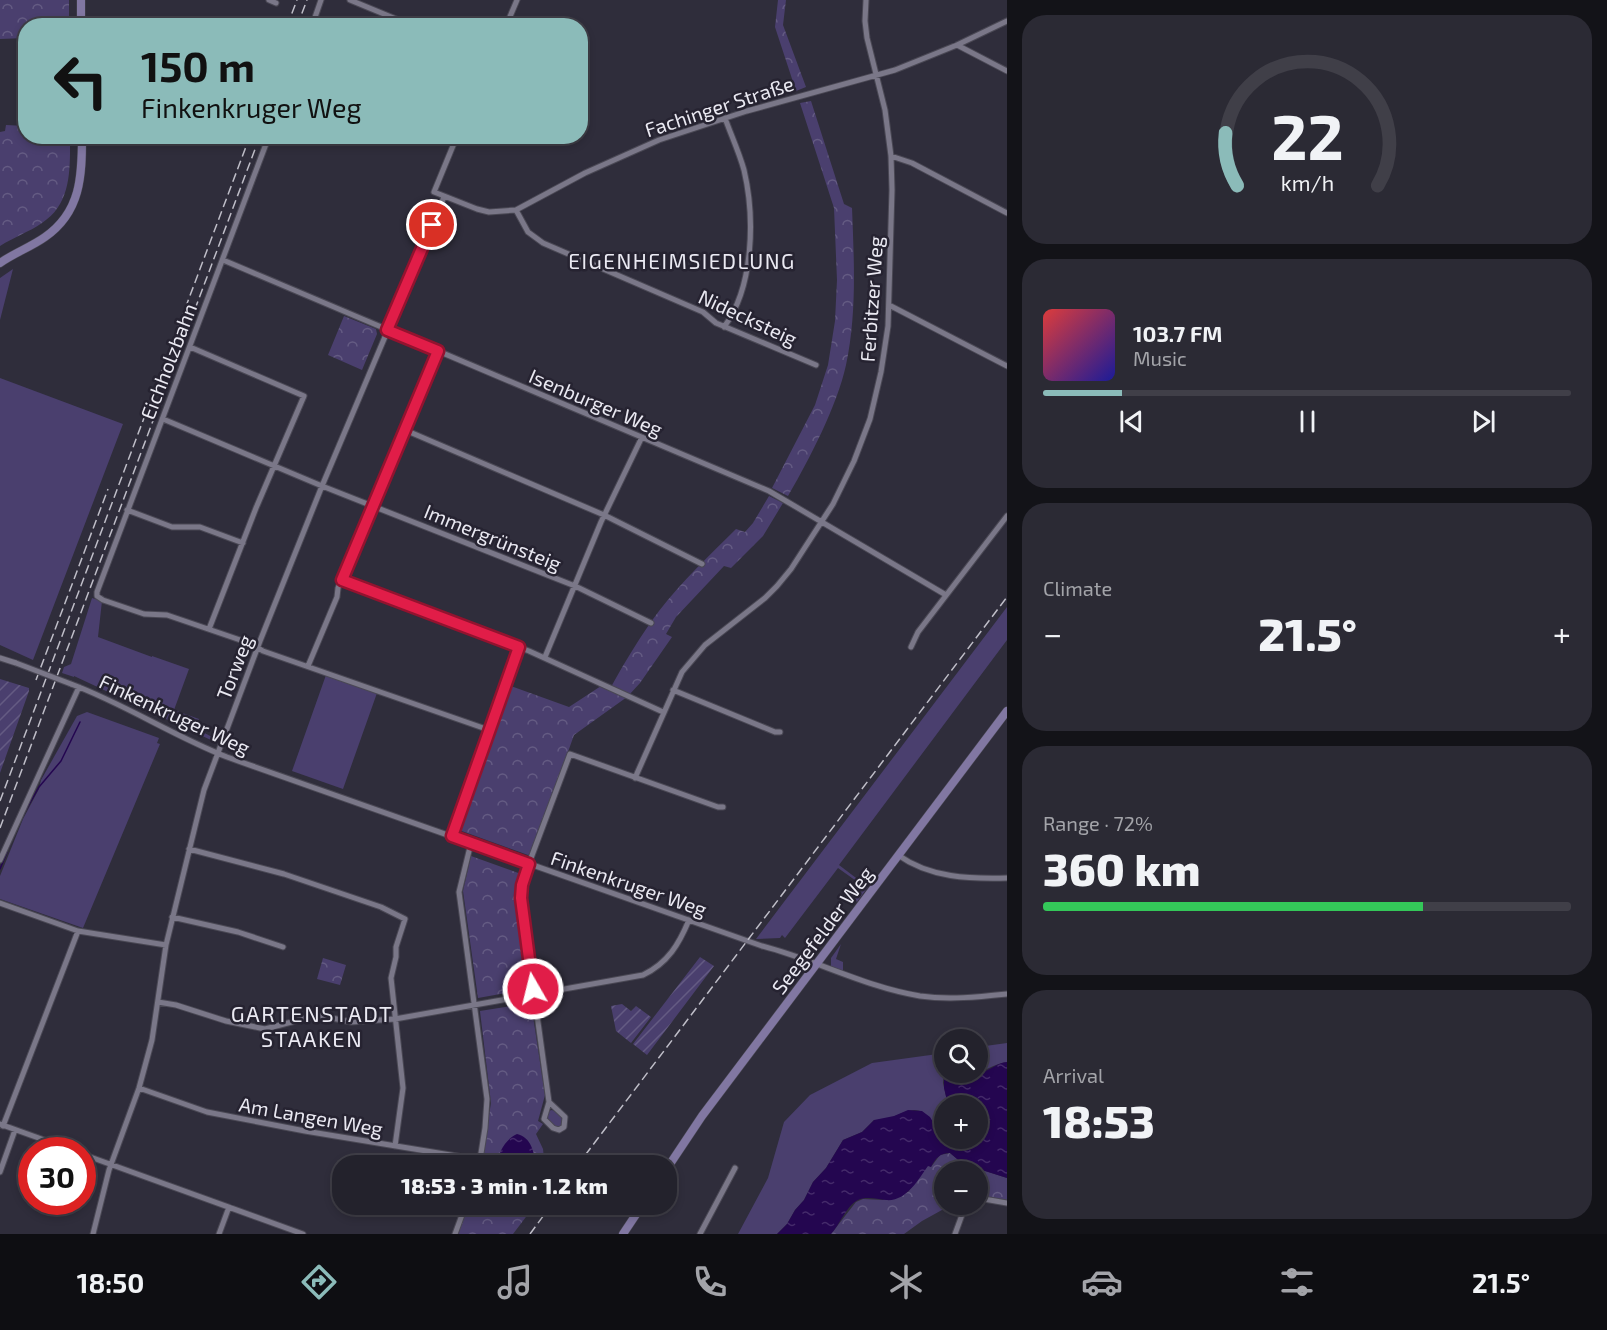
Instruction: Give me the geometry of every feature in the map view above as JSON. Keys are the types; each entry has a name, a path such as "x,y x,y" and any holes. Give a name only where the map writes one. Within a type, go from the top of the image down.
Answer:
{"street":[{"path":"81,0 81,18"},
{"path":"268,0 276,3"},
{"path":"315,18 321,0"},
{"path":"350,0 394,18"},
{"path":"509,18 517,0"},
{"name":"Ferbitzer Weg","path":"635,778 682,672 715,635 777,586 823,522 854,461 870,419 881,372 889,305 892,190 891,156 885,110 867,38 866,0"},
{"name":"Fachinger Straße","path":"444,197 489,212 516,210 585,173 643,147 725,118 895,70 957,45 1007,21"},
{"path":"957,45 1007,71"},
{"path":"724,327 732,316 740,295 748,260 750,226 744,171 725,118"},
{"path":"0,263 44,237 68,212 80,183 82,144"},
{"name":"Eichholzbahn","path":"209,629 167,615 144,614 103,600 97,596 97,592 265,144"},
{"path":"444,197 434,192 454,144"},
{"path":"891,156 912,163 1007,213"},
{"name":"Torweg","path":"93,1234 111,1166 139,1088 152,1040 166,945 204,790 322,486 444,197"},
{"name":"Nidecksteig","path":"516,210 528,232 543,243 703,312 712,321 724,327 816,365"},
{"name":"Isenburger Weg","path":"223,260 769,491 946,596"},
{"path":"889,305 1007,366"},
{"path":"190,347 304,396 273,466 209,629 489,730"},
{"path":"308,666 372,505 438,351"},
{"name":"Immergrünsteig","path":"163,419 322,486 575,586 651,623"},
{"path":"405,430 604,515 702,564"},
{"path":"545,657 604,515 642,437"},
{"path":"127,510 172,528 200,527 243,543"},
{"path":"911,647 918,632 1007,516"},
{"path":"342,580 545,657 663,712"},
{"path":"452,836 519,647"},
{"name":"Finkenkruger Weg","path":"0,658 115,702 217,753 875,985 920,996 953,999 1007,994"},
{"path":"0,860 79,687"},
{"path":"673,690 775,732 780,732"},
{"name":"Seegefelder Weg","path":"676,1155 702,1116 1007,711"},
{"path":"549,1102 565,1118 564,1127 559,1130 553,1128 544,1119 549,1102 521,898 522,885 529,864 570,754 723,807"},
{"path":"471,843 459,892 487,1099 481,1155"},
{"path":"189,849 284,874 381,907 405,920 396,947 391,978 403,1088 395,1146"},
{"path":"898,855 923,868 944,874 969,878 1007,878"},
{"path":"0,903 78,931 166,945"},
{"path":"172,917 283,947"},
{"path":"158,1002 265,1029 318,1016 357,1022 395,1019 634,978 654,970 676,949 689,920"},
{"path":"35,1137 2,1125 78,931"},
{"name":"Am Langen Weg","path":"139,1088 207,1112 440,1155"},
{"path":"0,1172 15,1130"},
{"path":"96,1160 303,1234"},
{"path":"700,1234 735,1168"},
{"path":"988,1200 1007,1203"},
{"path":"219,1234 229,1207"},
{"path":"455,1234 462,1215"},
{"path":"623,1234 636,1215"},
{"path":"955,1234 962,1215"}],"green space":[{"path":"0,0 69,0 69,18 18,18 18,38 0,39"},
{"path":"778,0 786,0 783,25 806,87 796,91 775,27"},
{"path":"811,101 844,204 852,208 854,267 852,326 846,365 836,398 813,450 788,496 772,488 815,405 828,365 835,321 837,280 834,208 800,103"},
{"path":"6,125 18,126 18,144 70,144 70,161 64,196 52,215 0,246 0,132 5,131"},
{"path":"13,269 0,320 0,278"},
{"path":"344,316 376,329 377,334 362,370 328,355"},
{"path":"0,378 123,424 33,660 0,645"},
{"path":"769,496 783,503 763,536 731,568 724,566 676,617 666,634 672,637 629,695 611,687 640,638 668,600 696,568 736,529 745,532"},
{"path":"92,598 102,601 98,637 189,669 174,710 199,719 195,728 214,738 213,741 74,676 62,673 64,667 71,664"},
{"path":"1007,607 1007,640 839,865 868,887 857,902 851,896 859,883 838,868 785,938 782,935 780,938 756,939"},
{"path":"326,675 377,693 343,789 292,771"},
{"path":"0,679 29,688 29,691 0,773"},
{"path":"508,685 569,707 601,686 627,697 574,735 532,853 528,855 459,830 457,827"},
{"path":"87,712 159,738 157,743 160,744 83,928 0,899 0,876 41,780 77,716"},
{"path":"471,856 521,874 516,899 529,989 478,998 463,891"},
{"path":"841,944 836,959 843,962 843,971 831,967 831,958"},
{"path":"700,957 714,966 647,1055 633,1044"},
{"path":"323,958 346,965 340,985 317,979"},
{"path":"531,1003 545,1095 538,1121 543,1124 536,1134 544,1155 483,1155 491,1103 480,1011"},
{"path":"622,1004 631,1011 636,1006 651,1017 631,1043 616,1031 611,1006"},
{"path":"1007,1043 1007,1062 988,1068 988,1046"},
{"path":"934,1055 934,1083 943,1083 946,1095 934,1095 934,1124 921,1111 914,1110 874,1120 862,1132 843,1140 826,1168 813,1182 804,1200 777,1234 738,1234 768,1178 784,1122 810,1095 872,1063"},
{"path":"552,1110 562,1115 564,1124 560,1127 554,1127 546,1121 548,1111"},
{"path":"950,1153 959,1161 936,1161 940,1155"},
{"path":"934,1163 934,1214 904,1234 831,1234 856,1202 863,1199 883,1200 908,1192 928,1165 931,1167"},
{"path":"988,1172 1007,1178 1007,1200 988,1197"},
{"path":"465,1215 527,1215 513,1234 458,1234"}],"water":[{"path":"1007,1062 1007,1178 988,1172 988,1161 959,1161 950,1153 944,1154 934,1161 931,1167 928,1166 911,1189 900,1198 858,1200 831,1234 777,1234 804,1200 813,1182 826,1168 843,1140 862,1132 874,1120 894,1116 908,1110 922,1111 934,1124 934,1149 988,1149 988,1095 946,1095 944,1083 988,1083 988,1070"},
{"path":"517,1134 526,1138 534,1155 499,1155"}],"waterway":[{"path":"23,815 39,787 61,761 80,722"},
{"path":"9,847 11,841"},
{"path":"0,869 7,852"}],"railway":[{"path":"290,18 297,0"},
{"path":"300,18 307,0"},
{"path":"0,801 247,144"},
{"path":"0,828 257,144"},
{"path":"36,680 108,489"},
{"path":"585,1155 1007,597"},
{"path":"530,1234 544,1215"}],"district":[{"name":"EIGENHEIMSIEDLUNG","path":"682,260"},
{"name":"GARTENSTADT STAAKEN","path":"312,1026"}],"route":[{"path":"432,225 387,330 438,351 342,580 519,647 452,836 529,864 522,885 521,898 533,989"}]}
